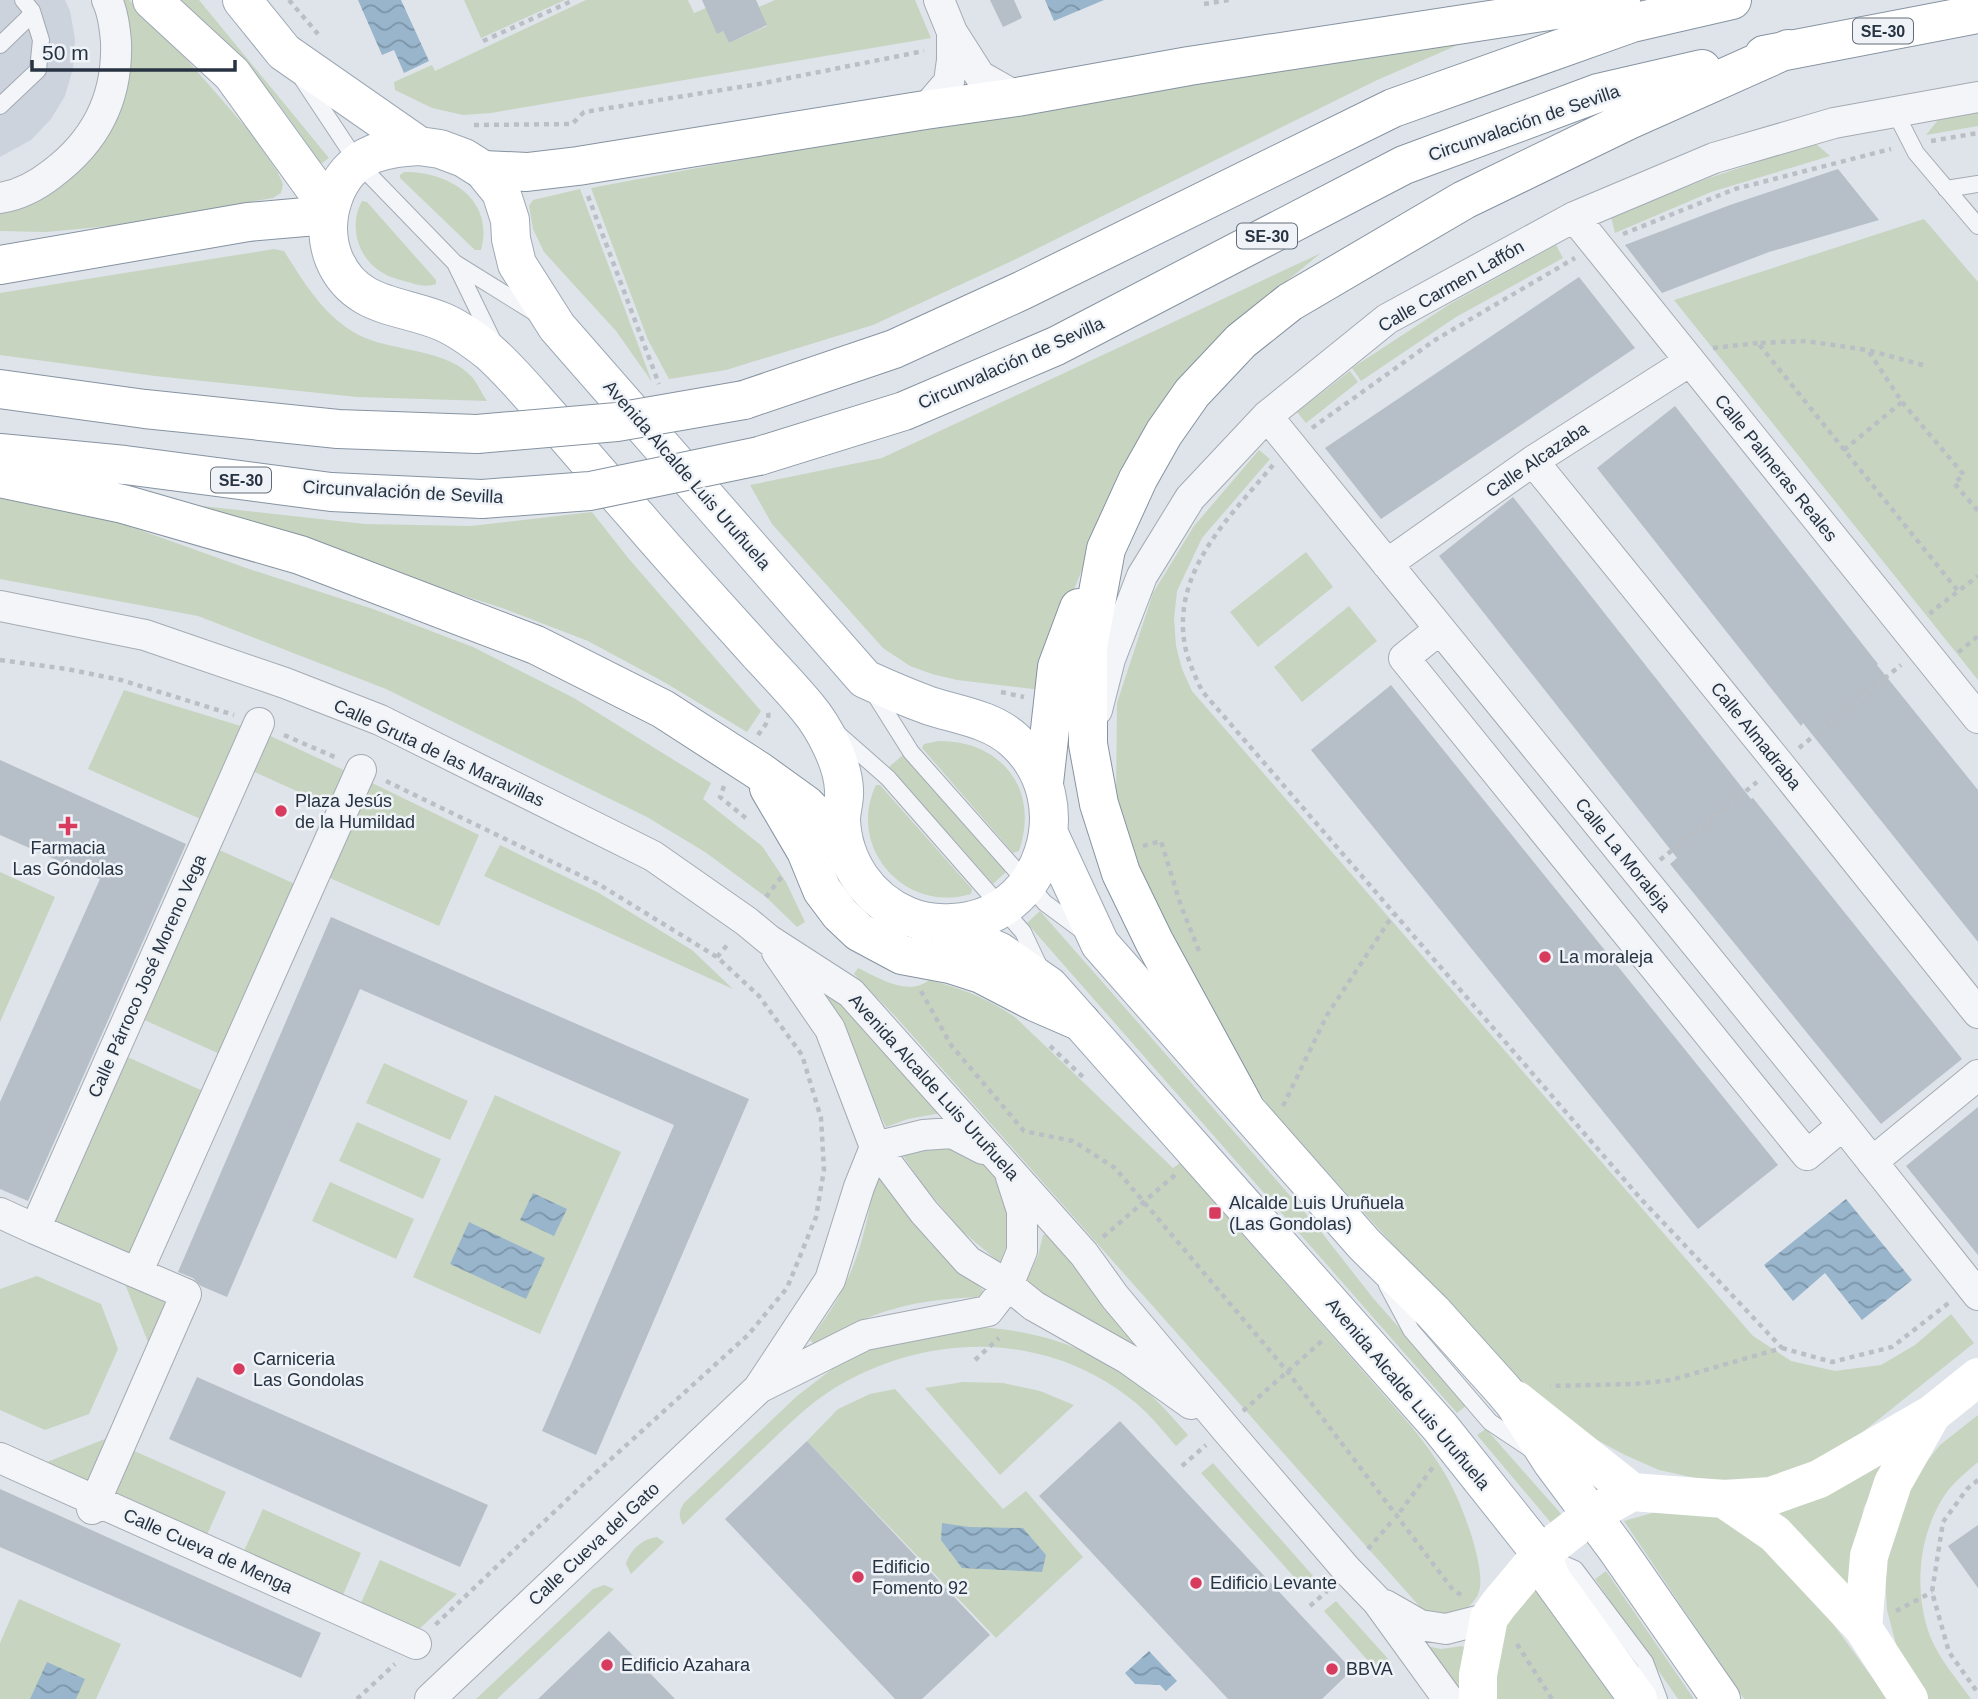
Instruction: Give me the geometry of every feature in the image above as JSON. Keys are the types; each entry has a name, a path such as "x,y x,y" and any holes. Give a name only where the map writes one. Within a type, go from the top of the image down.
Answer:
{"main road":[{"path":"152,0 232,74 329,212"},
{"path":"242,0 284,52 419,146"},
{"path":"329,212 338,187 358,163 396,147 440,149 464,158 483,170 527,172 578,166 1017,97 1189,66 1621,0"},
{"path":"0,389 145,409 338,429 477,434 617,422 744,400 894,349 1021,291 1393,108 1632,23 1732,0"},
{"name":"Circunvalación de Sevilla","path":"0,453 125,465 331,492 482,499 590,491 758,456 904,411 1056,346 1404,165 1598,93 1788,49 1978,14"},
{"path":"0,478 123,504 300,555 536,645 663,709 806,805 844,844 853,868 868,890 888,906 911,918 937,923 979,919 1015,896 1039,867 1049,834 1049,808 1044,783 1057,667 1105,549 1145,467 1164,433 1192,393 1241,341 1290,302 1464,200 1788,49"},
{"name":"Avenida Alcalde Luis Uruñuela","path":"483,170 505,202 517,264 557,327 866,679 910,699 992,725 1014,740 1031,759 1044,783"},
{"path":"0,265 248,222 329,212"},
{"name":"Avenida Alcalde Luis Uruñuela","path":"329,212 329,239 335,260 348,281 369,299 442,321 470,337 505,366 810,710 839,765 845,791 841,817 844,844"},
{"path":"1105,549 1088,647 1088,744 1099,804 1121,873 1154,941 1260,1100"},
{"path":"759,771 806,851 822,890 840,914 859,932 902,955 950,964 981,974 1081,1022"},
{"name":"Avenida Alcalde Luis Uruñuela","path":"1049,834 1100,944 1260,1100 1364,1244 1433,1312 1504,1391 1721,1699"},
{"name":"Avenida Alcalde Luis Uruñuela","path":"937,923 1000,952 1049,986 1440,1427 1541,1554 1552,1580 1638,1699"},
{"path":"1478,1699 1478,1675 1492,1620 1499,1604 1541,1554 1591,1515 1632,1492 1724,1499 1771,1496 1819,1479 1932,1414 1978,1377"},
{"name":"Avenida Alcalde Luis Uruñuela","path":"1504,1391 1632,1492"},
{"path":"1863,1628 1869,1556 1893,1483 1932,1414"},
{"path":"1724,1499 1775,1534 1863,1628 1909,1699"}],"street":[{"path":"4,197 41,183 71,159 102,117 109,100 116,57 116,32 107,0"},
{"path":"925,110 949,82 952,60 943,41 939,0"},
{"path":"943,41 980,76 1017,97"},
{"name":"Calle Carmen Laffón","path":"1088,744 1110,659 1142,576 1190,498 1266,416 1387,319 1574,217 1714,158 1834,123 1978,97"},
{"name":"Calle Palmeras Reales","path":"1574,217 1695,355 1978,718"},
{"path":"0,249 82,250"},
{"name":"Calle Alcazaba","path":"1387,564 1533,461 1695,355"},
{"name":"Calle La Moraleja","path":"1266,416 1974,1290"},
{"name":"Calle Almadraba","path":"1533,461 1978,1013"},
{"name":"Calle Gruta de las Maravillas","path":"0,606 145,635 285,683 380,720 653,856 769,940"},
{"path":"1440,629 1404,658 1807,1155 1843,1125"},
{"name":"Calle Párroco José Moreno Vega","path":"35,1229 259,723"},
{"path":"137,1273 361,770"},
{"name":"Avenida Alcalde Luis Uruñuela","path":"769,940 830,1029 874,1147 924,1212 968,1261 1008,1285 1034,1306 1128,1359 1225,1428"},
{"name":"Avenida Alcalde Luis Uruñuela","path":"769,940 851,993 1084,1254 1115,1297 1225,1428 1377,1601 1448,1699"},
{"path":"1872,1162 1978,1075"},
{"path":"952,1133 1003,1163 1022,1211 1022,1251 1008,1285 988,1311 865,1335 758,1389 830,1280 874,1147 923,1135 952,1133"},
{"path":"0,1213 186,1294 94,1505"},
{"name":"Calle Cueva del Gato","path":"430,1699 758,1389"},
{"name":"Calle Cueva de Menga","path":"0,1458 94,1505 416,1644"},
{"name":"Avenida Alcalde Luis Uruñuela","path":"1377,1601 1420,1625 1446,1629 1492,1620"}],"lane":[{"path":"0,45 28,18 28,6"},
{"path":"0,106 37,70 41,40 28,6"},
{"path":"284,52 358,163 455,263 557,327"},
{"path":"1895,112 1910,144 1978,226"},
{"path":"1946,189 1978,184"},
{"path":"455,263 505,366"},
{"name":"Avenida Alcalde Luis Uruñuela","path":"866,679 911,752 1015,896 1024,932 1049,986"},
{"name":"Avenida Alcalde Luis Uruñuela","path":"810,710 1015,896 1045,903 1100,944"},
{"path":"1364,1244 1410,1330 1490,1422 1552,1462"},
{"path":"1541,1554 1575,1569 1645,1662 1659,1699"}],"path":[{"path":"289,0 319,34"},
{"path":"483,41 574,0"},
{"path":"1204,4 1228,0"},
{"path":"469,125 572,124 584,112 759,84 943,41"},
{"path":"585,188 657,381 665,392"},
{"path":"1695,355 1758,343 1806,341 1867,350 1923,365"},
{"path":"1758,343 1958,591"},
{"path":"1867,350 1902,402 1964,475 1954,483 1978,511"},
{"path":"1844,450 1902,402"},
{"path":"1938,621 1931,612 1978,576"},
{"path":"1952,640 1960,651 1978,636"},
{"path":"0,660 121,680 259,723 600,885 717,957 759,996 802,1055 821,1118 824,1170 816,1217 787,1288 748,1335 590,1478 470,1592"},
{"path":"1161,841 1181,906 1200,953"},
{"path":"766,897 787,869"},
{"path":"1260,1100 1283,1107 1326,1015 1393,915"},
{"path":"717,957 731,940"},
{"path":"923,994 951,1045 1024,1131 1073,1141 1115,1168 1287,1371 1452,1590 1492,1620 1552,1699"},
{"path":"1084,1254 1179,1171"},
{"path":"1782,1348 1832,1362 1892,1347 1974,1290"},
{"path":"975,1360 1034,1306"},
{"path":"1182,1466 1324,1340 1315,1329"},
{"path":"1400,1512 1433,1468 1427,1457"},
{"path":"1978,1480 1967,1489 1943,1522 1932,1592 1949,1652 1978,1693"},
{"path":"1368,1549 1393,1520"},
{"path":"1310,1606 1327,1591"}],"shaded area":[{"path":"0,0 65,0 70,11 75,39 73,68 65,96 51,119 31,140 0,157"}],"green space":[{"path":"119,0 129,0 148,15 250,132 277,171 283,184 281,193 273,198 110,226 46,232 0,231 0,213 77,167"},
{"path":"174,0 199,0 329,158 320,162 276,100 202,24"},
{"path":"464,0 565,0 481,38"},
{"path":"586,0 688,0 694,13 706,8 729,43 767,26 759,7 775,0 915,0 931,38 491,113 463,115 432,108 395,90 394,82 432,65 435,71"},
{"path":"1474,38 1375,81 1014,260 873,325 726,370 669,379 648,340 591,188 793,150"},
{"path":"1978,109 1978,126 1926,135 1942,115"},
{"path":"1815,143 1830,156 1711,192 1615,233 1611,217 1709,178"},
{"path":"404,172 437,177 464,191 481,216 484,232 481,250 475,250 400,178"},
{"path":"580,189 652,382 616,331 544,252 533,229 529,206 533,200"},
{"path":"362,201 367,202 436,280 436,284 420,285 393,278 374,267 362,251 356,231"},
{"path":"1924,219 1978,282 1978,680 1674,300"},
{"path":"1556,245 1563,258 1456,317 1361,381 1352,368 1450,304"},
{"path":"274,249 284,251 327,311 350,330 376,342 450,361 473,378 487,401 357,397 155,376 0,355 0,293"},
{"path":"1321,253 1227,330 1087,557 1055,637 1042,690 957,680 932,674 910,666 883,648 772,524 750,485 882,458"},
{"path":"1350,371 1358,382 1306,423 1297,412"},
{"path":"1259,450 1270,459 1202,538 1177,591 1174,619 1176,646 1192,691 1753,1336 1791,1361 1835,1371 1881,1365 1915,1345 1951,1314 1974,1343 1834,1455 1763,1481 1700,1479 1659,1470 1584,1433 1516,1381 1273,1112 1253,1084 1175,946 1129,851 1116,798 1117,703 1153,593 1194,526"},
{"path":"0,498 95,514 249,569 373,609 473,647 574,698 711,783 703,799 762,846 786,882 805,922 797,927 766,897 705,852 647,817 386,689 198,616 0,579"},
{"path":"175,503 365,524 471,526 592,512 629,559 761,711 747,732 664,682 588,641 502,608"},
{"path":"1306,552 1333,587 1258,647 1230,612"},
{"path":"1349,606 1377,641 1302,702 1274,667"},
{"path":"124,690 247,728 205,821 88,769"},
{"path":"266,734 348,772 332,807 250,770"},
{"path":"938,741 961,743 981,749 997,759 1010,773 1019,789 1024,808 1024,829 1019,851 1013,853 922,748 924,744"},
{"path":"903,755 1006,872 993,884 889,767"},
{"path":"366,780 479,835 439,926 323,875"},
{"path":"876,785 880,785 972,889 971,894 947,898 924,894 904,885 888,870 875,852 869,831 869,808"},
{"path":"500,845 599,893 692,950 733,989 484,876"},
{"path":"215,848 297,885 222,1055 140,1018"},
{"path":"0,872 55,897 0,1022"},
{"path":"1040,911 1315,1224 1373,1298 1467,1405 1457,1413 1027,923"},
{"path":"858,968 884,981 903,986 921,985 929,980 941,983 974,994 1004,1010 1015,1017 1173,1168 1180,1163 1411,1426 1441,1467 1469,1528 1480,1570 1479,1592 1468,1607 1449,1615 1432,1613 1421,1608 896,1017 854,974"},
{"path":"828,990 941,1113 908,1119 886,1127 823,993"},
{"path":"123,1055 205,1092 131,1260 49,1223"},
{"path":"384,1063 468,1101 450,1140 366,1103"},
{"path":"495,1095 621,1152 540,1334 413,1277"},
{"path":"357,1122 441,1159 423,1199 339,1161"},
{"path":"951,1146 979,1158 998,1179 1011,1210 1009,1240 1000,1263 962,1231 923,1185 901,1153"},
{"path":"879,1176 930,1243 983,1290 981,1297 936,1300 895,1309 855,1323 815,1345 810,1340 837,1300 853,1266 866,1223 874,1178"},
{"path":"330,1182 414,1219 396,1259 312,1221"},
{"path":"1048,1234 1147,1344 1142,1349 1025,1284 1038,1256 1043,1235"},
{"path":"37,1276 101,1304 118,1349 89,1414 45,1430 0,1410 0,1289"},
{"path":"123,1279 174,1301 152,1352"},
{"path":"973,1327 1041,1337 1063,1343 1105,1362 1143,1388 1188,1435 1176,1446 1136,1403 1102,1379 1065,1362 1027,1351 987,1347 947,1349 908,1356 870,1370 824,1395 791,1422 683,1525 680,1514 684,1503 797,1396 840,1363 890,1341"},
{"path":"963,1382 1003,1383 1040,1391 1074,1405 1000,1475 925,1388"},
{"path":"895,1389 1003,1509 1026,1491 1083,1557 996,1638 807,1441 838,1409 870,1394"},
{"path":"1978,1415 1978,1462 1949,1490 1933,1516 1923,1550 1920,1585 1930,1636 1943,1661 1971,1699 1927,1699 1897,1648 1887,1610 1885,1575 1888,1541 1916,1475 1940,1445"},
{"path":"1486,1429 1563,1516 1552,1524 1477,1435"},
{"path":"115,1435 91,1486 42,1464"},
{"path":"1900,1443 1864,1507 1853,1559 1852,1599 1817,1553 1776,1510"},
{"path":"130,1449 226,1492 206,1537 110,1494"},
{"path":"1213,1463 1314,1577 1303,1587 1201,1473"},
{"path":"263,1509 361,1553 342,1597 243,1553"},
{"path":"1666,1509 1716,1514 1766,1541 1820,1606 1888,1699 1744,1699 1624,1521"},
{"path":"657,1537 664,1542 631,1574 626,1564 630,1554 637,1546"},
{"path":"380,1560 457,1594 418,1630 360,1605"},
{"path":"1606,1571 1694,1699 1678,1699 1595,1579"},
{"path":"1535,1584 1619,1699 1493,1699 1503,1631"},
{"path":"604,1585 614,1589 497,1699 476,1699 593,1589"},
{"path":"19,1599 121,1644 96,1699 0,1699 0,1643"},
{"path":"1336,1601 1390,1661 1378,1672 1324,1611"},
{"path":"1426,1646 1441,1649 1462,1646 1465,1648 1460,1689 1454,1688"}],"water":[{"path":"358,0 401,0 429,61 404,73 394,50 382,55"},
{"path":"1045,0 1104,0 1054,21"},
{"path":"533,1193 567,1209 554,1236 520,1220"},
{"path":"1846,1199 1912,1280 1862,1320 1825,1273 1793,1301 1764,1265"},
{"path":"469,1222 545,1258 526,1299 450,1264"},
{"path":"942,1523 969,1527 1023,1528 1046,1555 1042,1572 962,1568 941,1540"},
{"path":"1149,1651 1177,1681 1166,1691 1160,1685 1135,1684 1125,1673"},
{"path":"47,1662 85,1679 76,1699 30,1699"}],"building":[{"path":"702,0 756,0 767,25 729,43 723,31 717,34"},
{"path":"990,0 1014,0 1022,18 1003,27"},
{"path":"1838,169 1879,220 1769,252 1662,293 1625,245 1730,205"},
{"path":"1579,277 1635,348 1381,519 1325,448"},
{"path":"1675,406 1978,790 1978,942 1803,723 1801,726 1597,468"},
{"path":"1513,497 1751,799 1753,798 1962,1059 1881,1124 1670,864 1677,858 1439,556"},
{"name":"La moraleja","path":"1391,685 1778,1165 1698,1229 1311,750"},
{"path":"0,760 186,844 28,1201 0,1189 0,1102 100,879 0,835"},
{"path":"331,917 749,1099 596,1455 542,1431 674,1125 360,989 227,1297 178,1272"},
{"path":"1978,1107 1978,1255 1906,1166"},
{"path":"197,1377 488,1505 460,1567 169,1439"},
{"name":"Edificio Levante","path":"1120,1421 1352,1670 1322,1699 1228,1699 1039,1496"},
{"name":"Edificio Fomento 92","path":"807,1441 990,1635 922,1699 895,1699 725,1519"},
{"path":"0,1489 321,1633 301,1678 0,1547"},
{"path":"1978,1525 1978,1588 1948,1546"},
{"name":"Edificio Azahara","path":"609,1631 675,1699 538,1699"}],"place":[{"name":"Plaza Jesús de la Humildad","path":"281,811"},
{"name":"Farmacia Las Góndolas","path":"68,826"},
{"name":"La moraleja","path":"1545,957"},
{"name":"Alcalde Luis Uruñuela (Las Gondolas)","path":"1215,1213"},
{"name":"Carniceria Las Gondolas","path":"239,1369"},
{"name":"Edificio Fomento 92","path":"858,1577"},
{"name":"Edificio Levante","path":"1196,1583"},
{"name":"Edificio Azahara","path":"607,1665"},
{"name":"BBVA","path":"1332,1669"}]}
